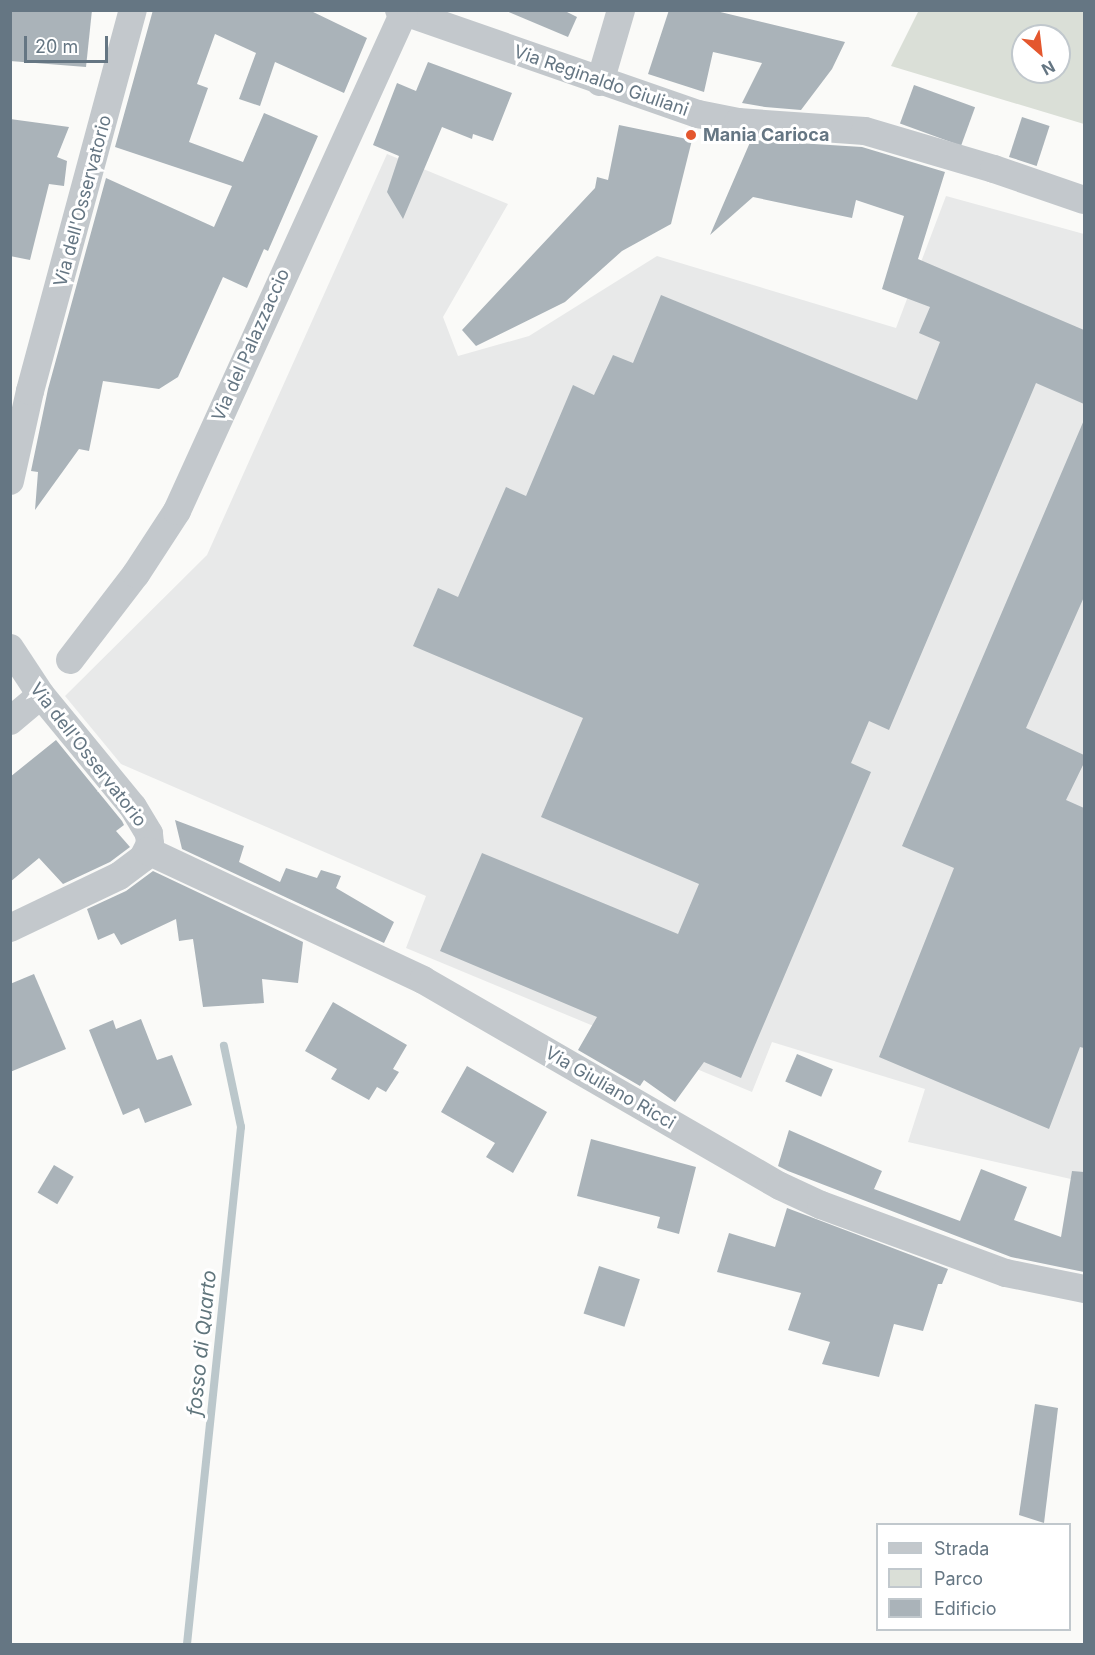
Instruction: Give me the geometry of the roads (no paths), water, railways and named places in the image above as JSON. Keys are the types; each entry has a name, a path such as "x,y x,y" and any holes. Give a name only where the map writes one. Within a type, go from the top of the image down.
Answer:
{"street":[{"name":"Via dell'Osservatorio","path":"10,482 20,389 133,10"},
{"path":"600,82 621,10"},
{"name":"Via Reginaldo Giuliani","path":"402,11 600,82 716,118 865,131 994,169 1084,200"},
{"name":"Via del Palazzaccio","path":"70,660 136,574 177,511 402,11"},
{"name":"Via dell'Osservatorio","path":"10,648 41,695 133,807 149,834 148,851 119,876 10,928"},
{"path":"10,721 41,695"},
{"name":"Via Giuliano Ricci","path":"148,851 423,980 780,1186 821,1205 1006,1273 1084,1289"}],"waterway":[{"name":"fosso di Quarto","path":"187,1644 241,1127 224,1046"}],"place":[{"name":"Mania Carioca","path":"691,135"}]}
